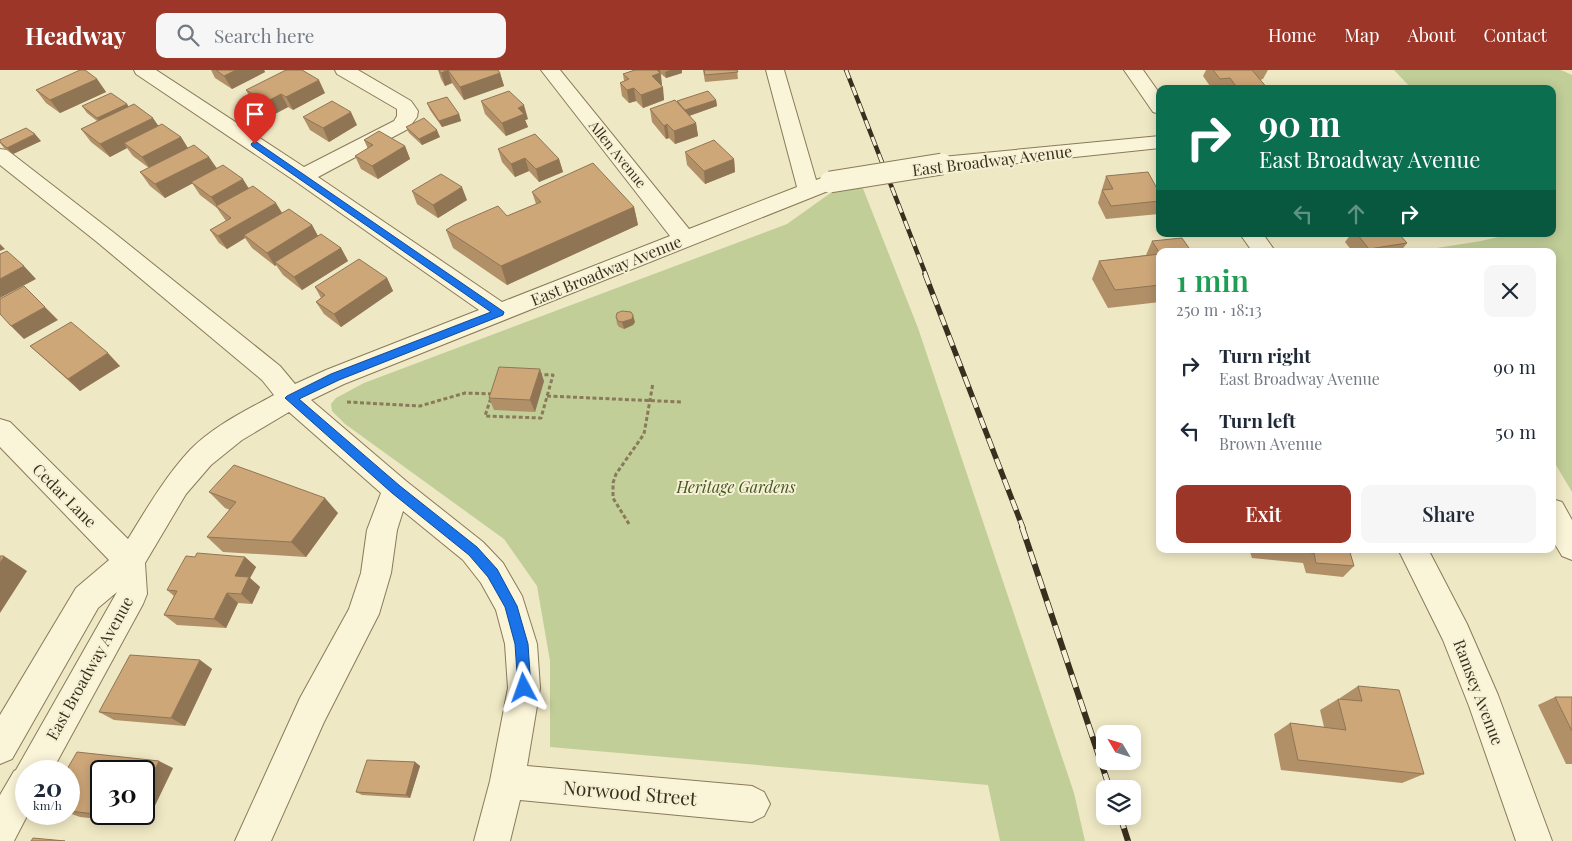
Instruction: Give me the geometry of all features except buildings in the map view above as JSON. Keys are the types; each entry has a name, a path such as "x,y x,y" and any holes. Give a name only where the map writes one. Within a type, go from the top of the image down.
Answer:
{"street":[{"path":"143,70 303,176 499,312"},
{"path":"303,176 401,125 407,117 408,111 404,105 344,70"},
{"name":"Allen Avenue","path":"550,70 685,239"},
{"path":"775,70 819,186"},
{"path":"1132,70 1156,103"},
{"name":"East Broadway Avenue","path":"0,747 87,598 130,561 176,486 201,457 232,432 291,398 335,377 819,186 942,164 1156,142"},
{"path":"0,156 105,237 271,374 291,398 396,489 473,551 492,573 510,606 521,644 524,688 508,781 492,841"},
{"path":"1253,237 1262,248"},
{"name":"Cedar Lane","path":"0,432 130,561"},
{"path":"253,841 312,710 363,614 376,573 382,530 396,489"},
{"path":"1556,518 1572,547"},
{"name":"Ramsey Avenue","path":"1415,553 1456,634 1479,688 1534,841"},
{"name":"East Broadway Avenue","path":"39,760 132,594 130,561"},
{"name":"Norwood Street","path":"508,781 752,804"},
{"path":"0,830 15,803"}],"path":[{"path":"499,372 553,375 547,396 541,418 485,416 499,372"},
{"path":"630,524 614,498 614,482 616,474 644,434 654,383"},
{"path":"340,402 420,406 465,393 492,394"},
{"path":"547,396 682,402"}],"green space":[{"path":"1394,70 1561,70 1572,75 1572,492 1556,465 1556,248 1437,248 1498,237 1556,237 1556,85 1408,85"},
{"name":"Heritage Gardens","path":"862,186 918,328 1074,793 1085,841 1000,841 988,785 550,747 550,661 537,586 504,539 345,424 332,411 331,404 336,398 364,383 787,224 832,192"}],"railway":[{"path":"846,70 926,275"},
{"path":"925,274 1023,528"},
{"path":"1022,527 1107,780"},
{"path":"1123,825 1128,841"}],"route":[{"path":"255,144 499,312 335,377 291,398 396,489 473,551 492,573 510,606 521,644 524,688"}]}
